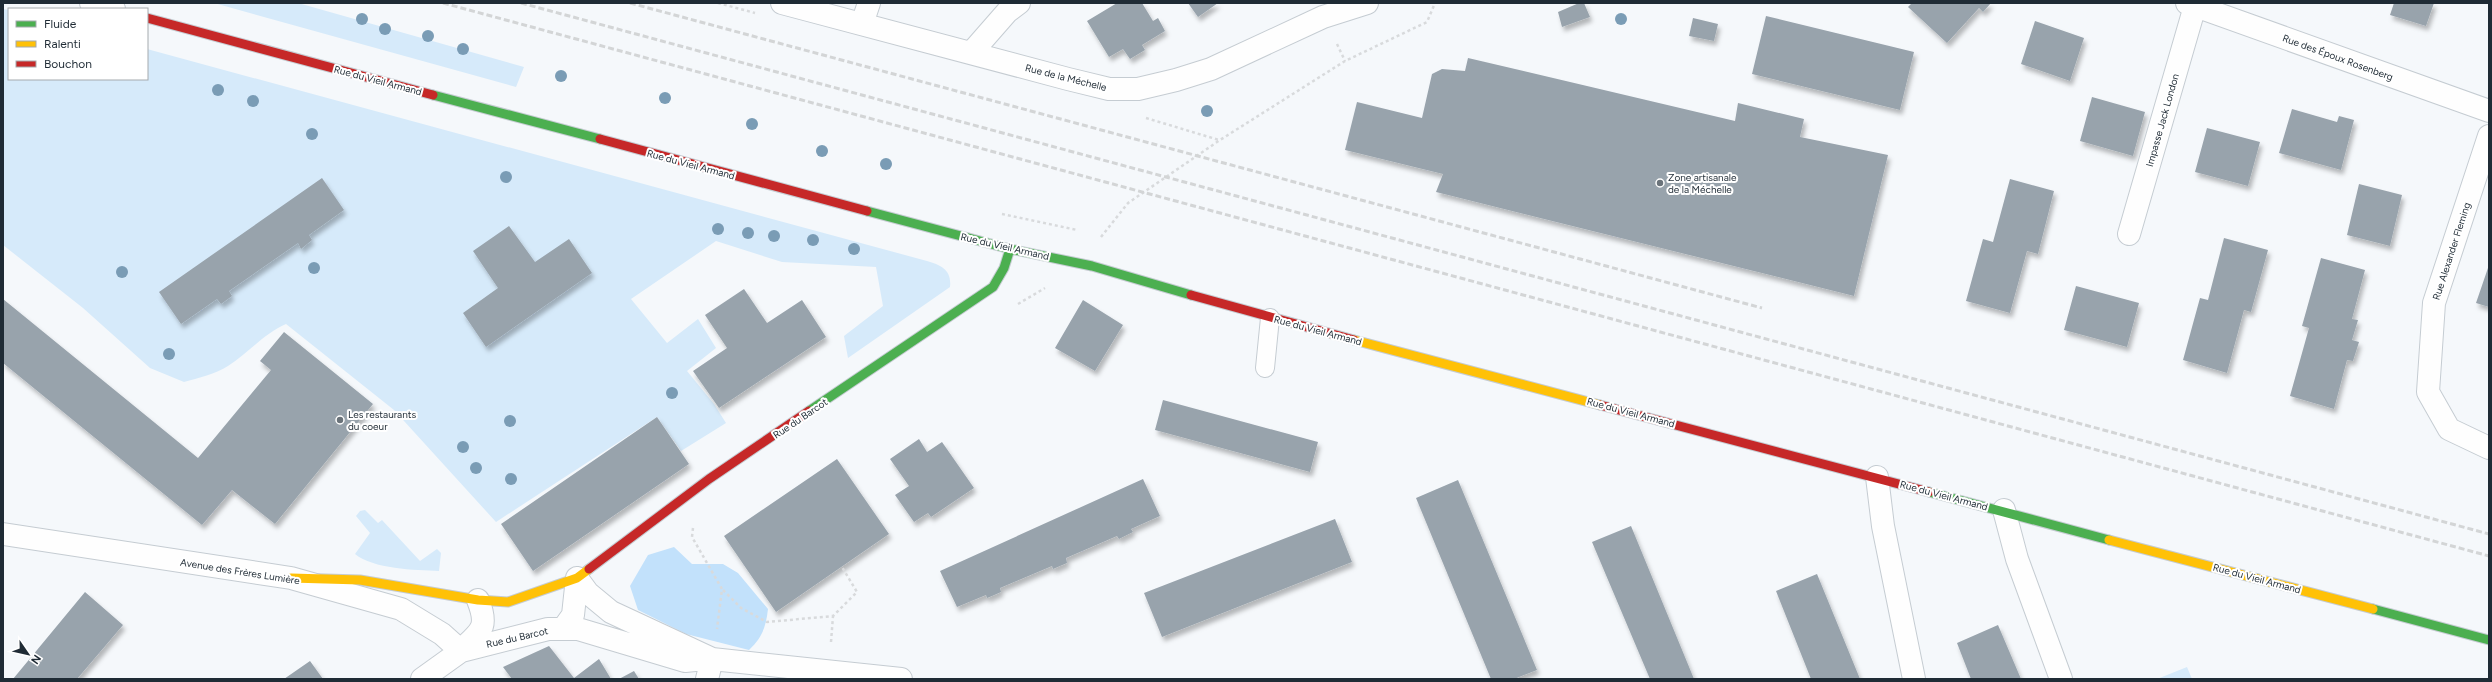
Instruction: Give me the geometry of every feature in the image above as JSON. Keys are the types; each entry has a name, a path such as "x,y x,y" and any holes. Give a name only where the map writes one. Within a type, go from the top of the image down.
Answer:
{"street":[{"path":"91,3 110,8"},
{"name":"Rue de la Méchelle","path":"782,3 1110,89 1138,89 1176,80 1211,68 1323,17 1367,3"},
{"path":"862,24 869,3"},
{"path":"972,52 1007,12 1019,3"},
{"name":"Rue des Époux Rosenberg","path":"2191,5 2489,111"},
{"name":"Impasse Jack London","path":"2129,234 2191,5"},
{"name":"Rue du Vieil Armand","path":"148,18 1010,249 1092,266 1270,318 2004,510 2489,640"},
{"name":"Rue Alexander Fleming","path":"2482,446 2449,429 2428,392 2434,302 2489,136"},
{"name":"Rue du Barcot","path":"291,578 360,580 478,600 508,602 576,578 709,479 993,287 1004,268 1010,249"},
{"path":"1877,477 1883,526 1914,679"},
{"path":"2004,510 2017,559 2061,679"},
{"name":"Avenue des Frères Lumière","path":"3,534 291,578 401,609 442,634 461,651"},
{"path":"563,629 573,615 576,578"},
{"path":"576,578 588,593 611,612 710,669 901,679"},
{"path":"461,651 482,630 484,616 478,600"},
{"name":"Rue du Barcot","path":"422,679 461,651 548,629 578,628 710,669"}],"lane":[{"path":"1265,368 1270,318"}],"path":[{"path":"1101,237 1128,203 1220,140 1345,62 1427,22 1435,3"},
{"path":"1141,113 1147,120 1220,140"},
{"path":"1013,308 1045,288 1052,286"},
{"path":"693,524 692,538 722,589 742,608 767,622 833,616 857,592 842,567"},
{"path":"710,669 722,589"},
{"path":"831,643 833,616"}],"shaded area":[{"path":"214,3 298,3 524,67 516,87"},
{"path":"3,9 8,10 8,80 148,80 148,49 927,261 937,264 947,272 950,287 848,358 844,336 883,306 876,267 782,262 716,241 631,299 667,343 698,319 716,348 687,371 714,404 726,423 681,451 657,417 496,522 394,410 286,324 264,338 223,369 207,376 184,382 150,368 83,308 3,245"},
{"path":"365,510 378,523 382,520 420,561 437,549 441,553 439,571 383,566 372,563 355,554 370,533 356,516 360,511"},
{"path":"674,547 692,564 723,564 738,573 768,609 763,632 749,650 686,634 638,610 630,586 648,555"},
{"path":"2187,667 2192,679 2157,679"}],"building":[{"path":"1117,3 1142,3 1153,21 1158,18 1165,31 1142,45 1145,50 1130,59 1123,49 1109,57 1087,21"},
{"path":"1188,3 1218,3 1198,17"},
{"path":"1579,3 1584,3 1590,17 1562,27 1558,12"},
{"path":"1912,3 1991,3 1983,12 1979,8 1947,43 1908,7"},
{"path":"2394,3 2434,3 2426,26 2390,15"},
{"path":"1766,16 1914,52 1900,110 1752,74"},
{"path":"1693,18 1718,24 1714,41 1689,36"},
{"path":"2035,21 2084,38 2070,81 2021,64"},
{"name":"Zone artisanale de la Méchelle","path":"1468,58 1735,121 1738,103 1804,119 1800,137 1888,155 1854,296 1436,192 1443,174 1345,150 1357,102 1422,118 1432,74 1442,69 1465,71"},
{"path":"2092,97 2145,112 2133,156 2080,141"},
{"path":"2292,109 2337,122 2339,116 2354,120 2341,170 2279,153"},
{"path":"2207,128 2260,142 2248,186 2195,172"},
{"path":"322,178 344,210 309,235 312,240 301,249 298,243 229,291 232,296 221,304 217,299 181,324 159,292"},
{"path":"2010,179 2054,191 2038,254 2027,251 2010,313 1966,301 1983,239 1993,242"},
{"path":"2359,184 2402,195 2390,246 2347,235"},
{"path":"509,226 535,262 569,239 592,273 486,347 463,313 498,288 473,251"},
{"path":"2224,238 2268,250 2251,312 2244,310 2227,373 2183,360 2200,298 2208,300"},
{"path":"2321,258 2365,270 2352,319 2358,320 2352,340 2359,342 2353,361 2347,360 2334,409 2290,396 2309,328 2302,326"},
{"path":"2489,265 2489,307 2476,303"},
{"path":"2076,286 2139,303 2127,347 2064,330"},
{"path":"744,289 767,323 802,300 826,337 719,408 693,371 727,348 705,315"},
{"path":"3,299 198,458 271,370 260,361 284,332 373,404 275,524 232,490 202,525 3,363"},
{"path":"1083,300 1123,325 1095,371 1055,348"},
{"path":"1163,400 1318,442 1310,472 1155,430"},
{"path":"657,417 689,464 533,571 501,524"},
{"path":"919,439 927,452 942,442 974,488 931,517 928,513 914,522 895,495 909,486 890,459"},
{"path":"837,459 889,534 776,612 724,536"},
{"path":"1143,479 1160,516 1131,529 1133,532 1119,539 1117,536 1066,558 1067,563 1053,569 1052,566 1000,588 1001,592 987,598 986,595 957,607 940,571"},
{"path":"1458,480 1537,670 1514,679 1491,679 1416,498"},
{"path":"1335,519 1352,562 1162,637 1144,593"},
{"path":"1631,526 1694,679 1650,679 1592,542"},
{"path":"1817,574 1860,679 1811,679 1776,591"},
{"path":"85,592 123,625 77,679 13,679"},
{"path":"1998,625 2021,679 1971,679 1957,643"},
{"path":"549,646 574,678 599,659 611,679 512,679 503,667"},
{"path":"310,661 323,679 284,679"},
{"path":"634,671 639,679 619,679"}],"railway":[{"path":"443,3 2489,556"},
{"path":"521,3 2489,534"},
{"path":"630,3 1762,308"}],"traffic: fast":[{"path":"433,95 600,139"},
{"path":"867,211 1010,249 1092,266 1191,295"},
{"path":"809,411 993,287 1004,268 1010,249"},
{"path":"1929,492 2109,540"},
{"path":"2373,609 2489,640"}],"traffic: slow":[{"path":"1354,340 1600,405"},
{"path":"2109,540 2373,609"},
{"path":"291,578 360,580 478,600 508,602 577,578 589,569"}],"traffic: jam":[{"path":"148,18 433,95"},
{"path":"600,139 867,211"},
{"path":"1191,295 1354,340"},
{"path":"1600,405 1929,492"},
{"path":"589,569 709,479 809,411"}],"place":[{"name":"Zone artisanale de la Méchelle","path":"1660,183"},
{"name":"Les restaurants du coeur","path":"340,420"}]}
